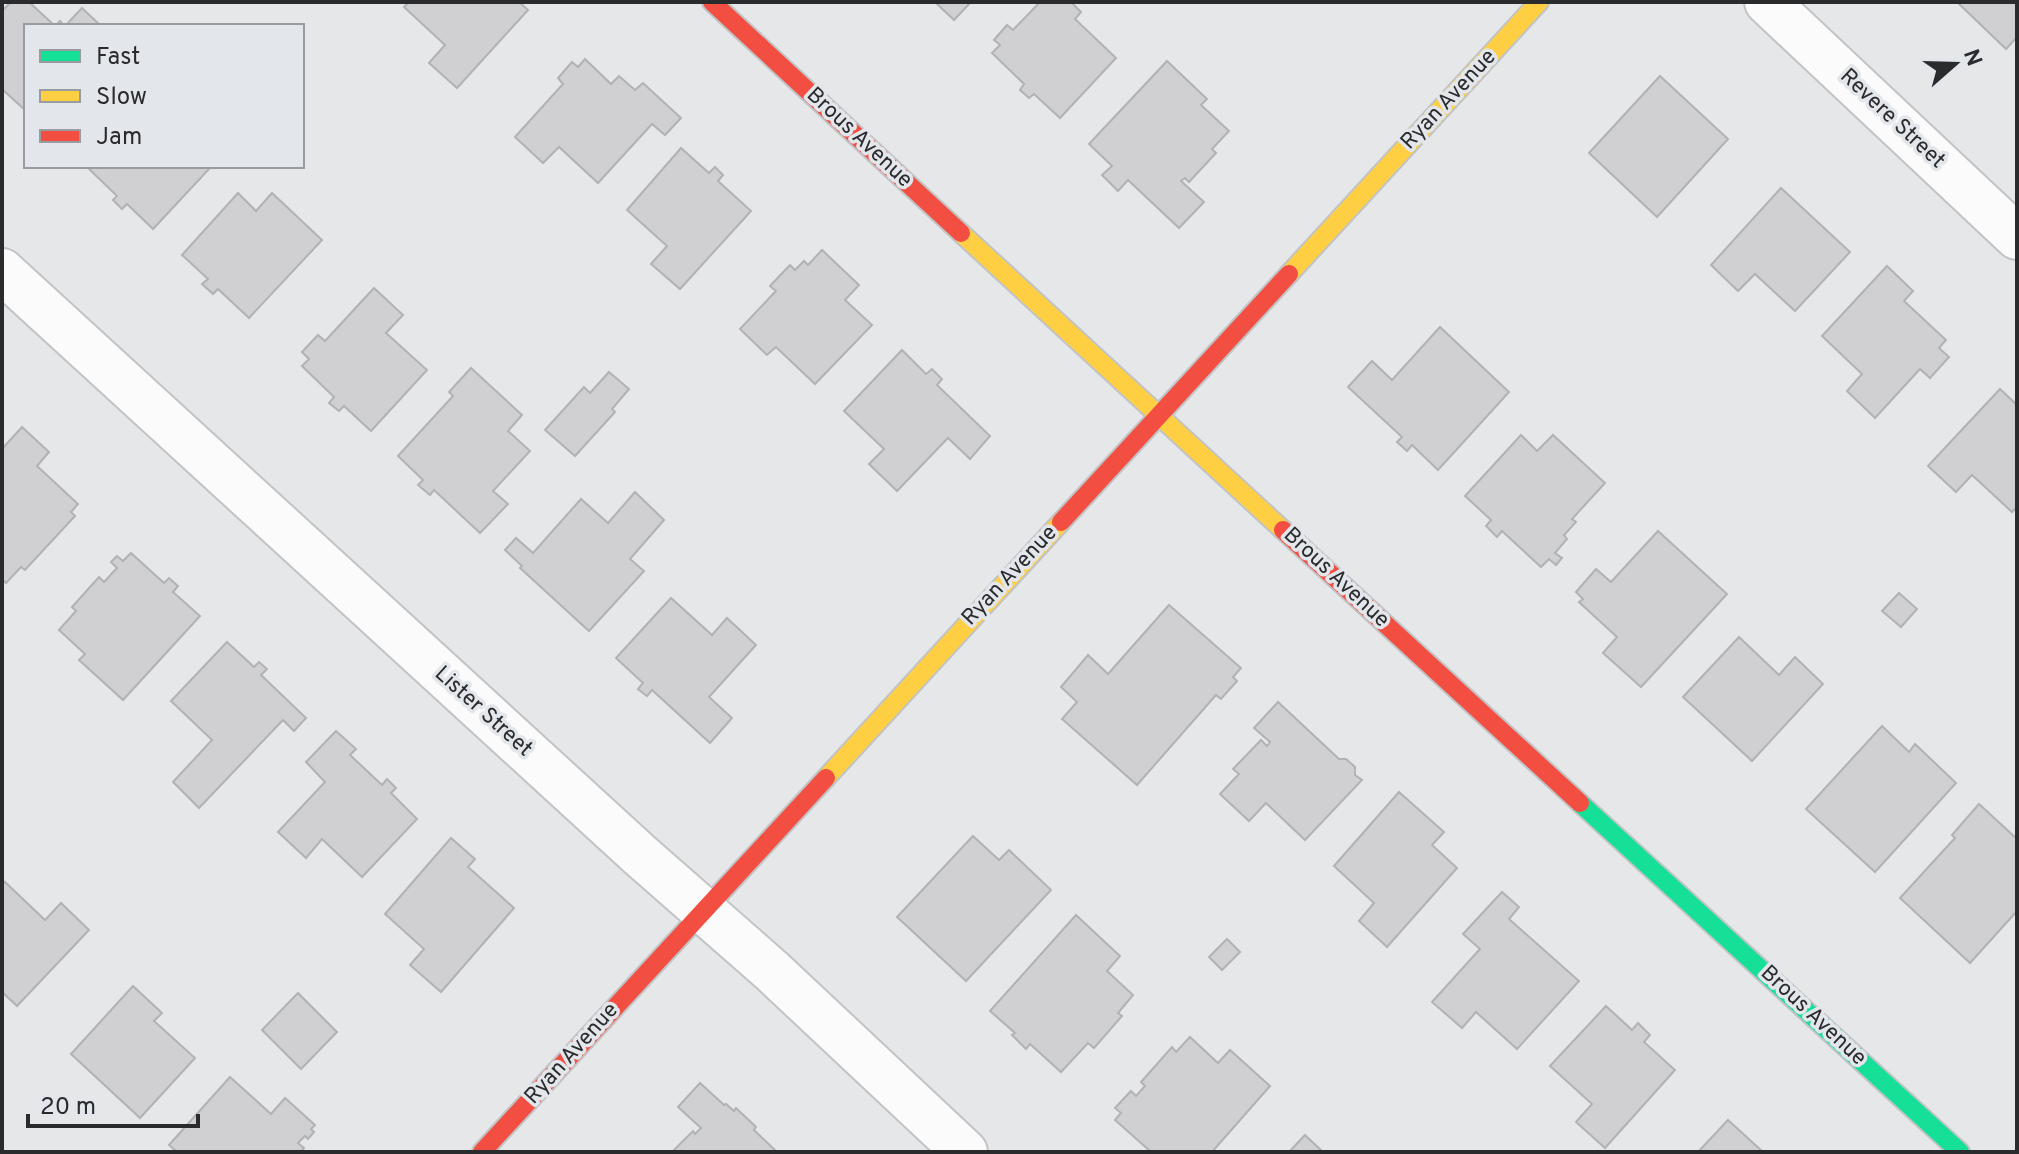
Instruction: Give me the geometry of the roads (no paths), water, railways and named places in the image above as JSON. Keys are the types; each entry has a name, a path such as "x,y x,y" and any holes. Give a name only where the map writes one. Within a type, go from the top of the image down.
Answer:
{"street":[{"name":"Brous Avenue","path":"712,2 1960,1152"},
{"name":"Ryan Avenue","path":"482,1152 1539,2"},
{"name":"Revere Street","path":"1767,2 2017,237"},
{"name":"Lister Street","path":"2,271 702,911 771,970 965,1152"}]}
